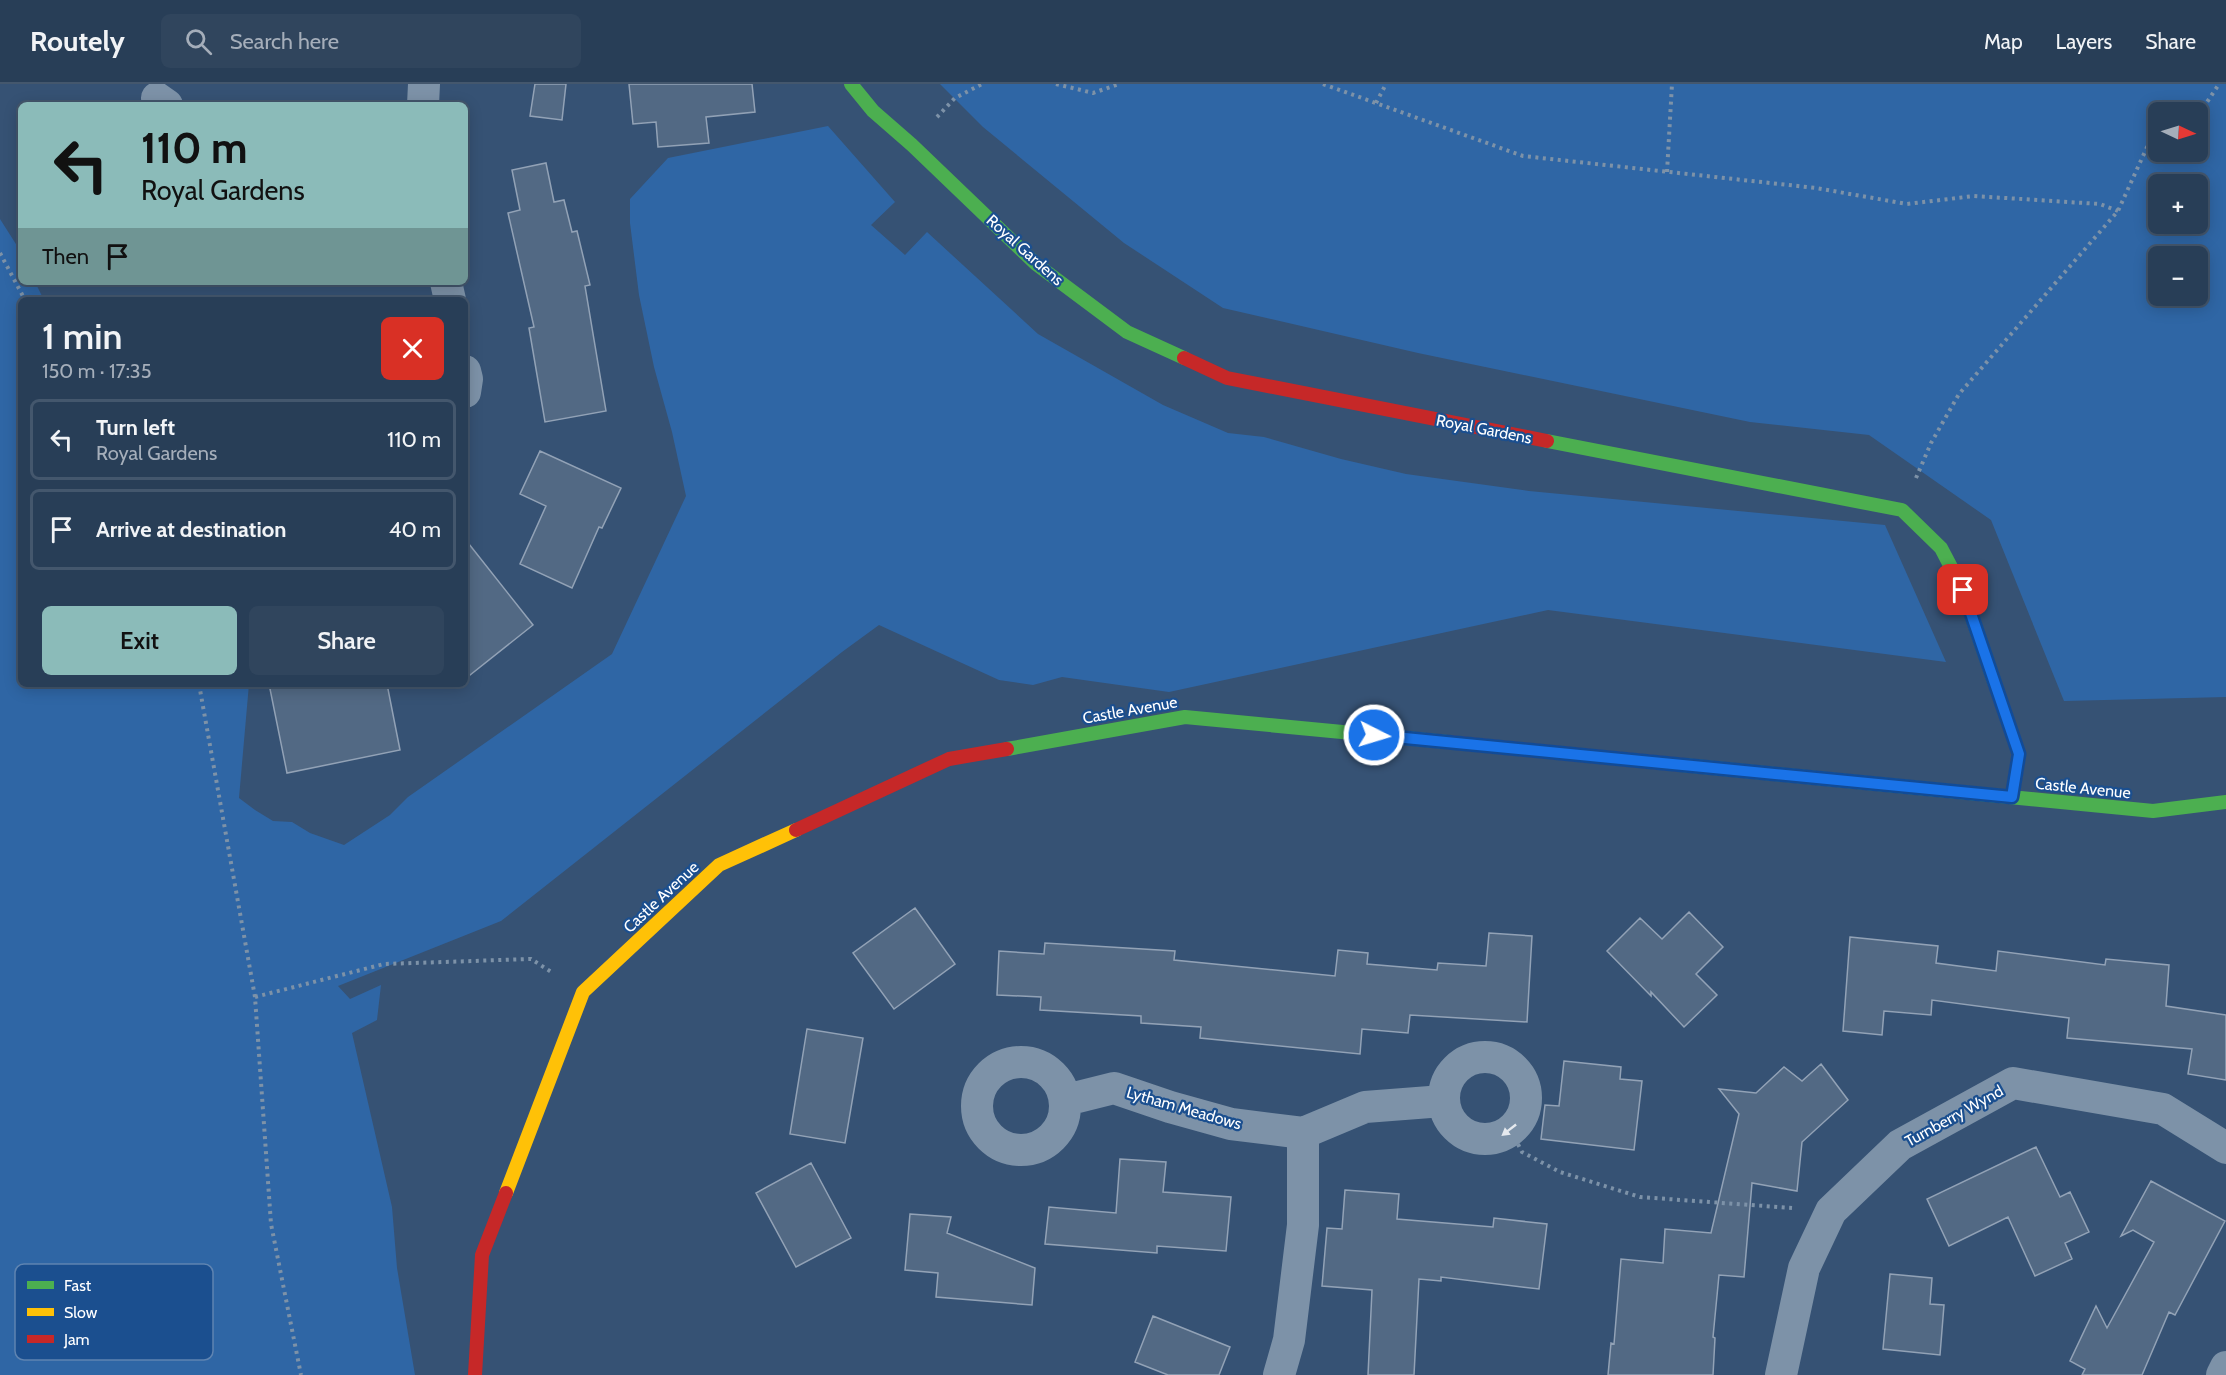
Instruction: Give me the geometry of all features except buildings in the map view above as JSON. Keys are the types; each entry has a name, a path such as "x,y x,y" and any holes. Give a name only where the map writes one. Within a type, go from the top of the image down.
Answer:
{"street":[{"path":"423,102 424,84"},
{"name":"Royal Gardens","path":"851,84 873,111 912,144 1036,264 1127,332 1227,378 1902,510"},
{"path":"1902,510 1941,548 1963,590 2019,754 2012,797"},
{"name":"Castle Avenue","path":"475,1375 482,1255 583,992 718,865 949,759 1185,717 2153,811 2226,802"},
{"path":"1483,1056 1496,1058 1509,1064 1518,1073 1524,1084 1525,1109 1520,1121 1511,1131 1487,1140 1474,1139 1462,1134 1453,1125 1446,1114 1443,1101 1444,1088 1450,1076 1459,1066 1470,1059 1483,1056"},
{"name":"Turnberry Wynd","path":"1781,1375 1804,1268 1831,1211 1900,1145 2013,1083 2163,1109 2226,1148"},
{"name":"Lytham Meadows","path":"1066,1100 1114,1088 1231,1124 1303,1132 1365,1107 1443,1101"},
{"path":"1279,1375 1289,1340 1303,1225 1303,1132"},
{"path":"2222,1375 2226,1367"}],"path":[{"path":"912,144 955,98 982,84"},
{"path":"1056,84 1093,93 1119,84"},
{"path":"1323,84 1523,156 1816,188 1907,204 1974,196 2100,204 2118,211"},
{"path":"1377,103 1386,84"},
{"path":"1667,172 1672,84"},
{"path":"2207,102 2219,84"},
{"path":"1902,510 1931,442 1959,394 2118,211 2148,145"},
{"path":"0,253 23,297"},
{"path":"200,687 255,998 271,1224 301,1375"},
{"path":"255,998 384,964 531,959 583,992"},
{"path":"1511,1131 1522,1152 1560,1172 1640,1197 1831,1211"}],"shaded area":[{"path":"940,84 2226,84 2226,697 2064,701 1991,520 1869,435 1750,422 1418,353 1223,308 1124,243 983,127"},
{"path":"828,126 895,202 871,225 905,255 927,232 1038,334 1163,405 1228,433 1264,437 1341,459 1406,474 1529,491 1885,525 1946,662 1548,610 1169,692 1062,677 1033,685 999,680 879,625 501,921 338,986 350,999 381,985 377,1020 352,1033 392,1207 397,1268 415,1375 0,1375 0,219 18,247 18,285 36,285 42,297 18,297 18,687 249,687 239,798 273,821 292,822 310,833 344,845 390,815 408,797 612,654 686,496 639,295 630,223 630,199 668,158"}],"traffic: fast":[{"path":"851,84 873,111 912,145 1036,264 1127,332 1184,358"},
{"path":"1547,441 1902,510 1941,548 1963,590 1995,684"},
{"path":"1007,749 1185,717 1447,742"},
{"path":"1683,765 2153,811 2226,802"}],"traffic: slow":[{"path":"506,1193 583,992 719,865 796,830"}],"traffic: jam":[{"path":"1184,358 1227,378 1547,441"},
{"path":"1995,684 2019,754 2012,797"},
{"path":"1447,742 1683,765"},
{"path":"796,830 949,759 1007,749"},
{"path":"475,1375 482,1255 506,1193"}],"route":[{"path":"1374,735 2012,797 2019,754 1963,590"}]}
